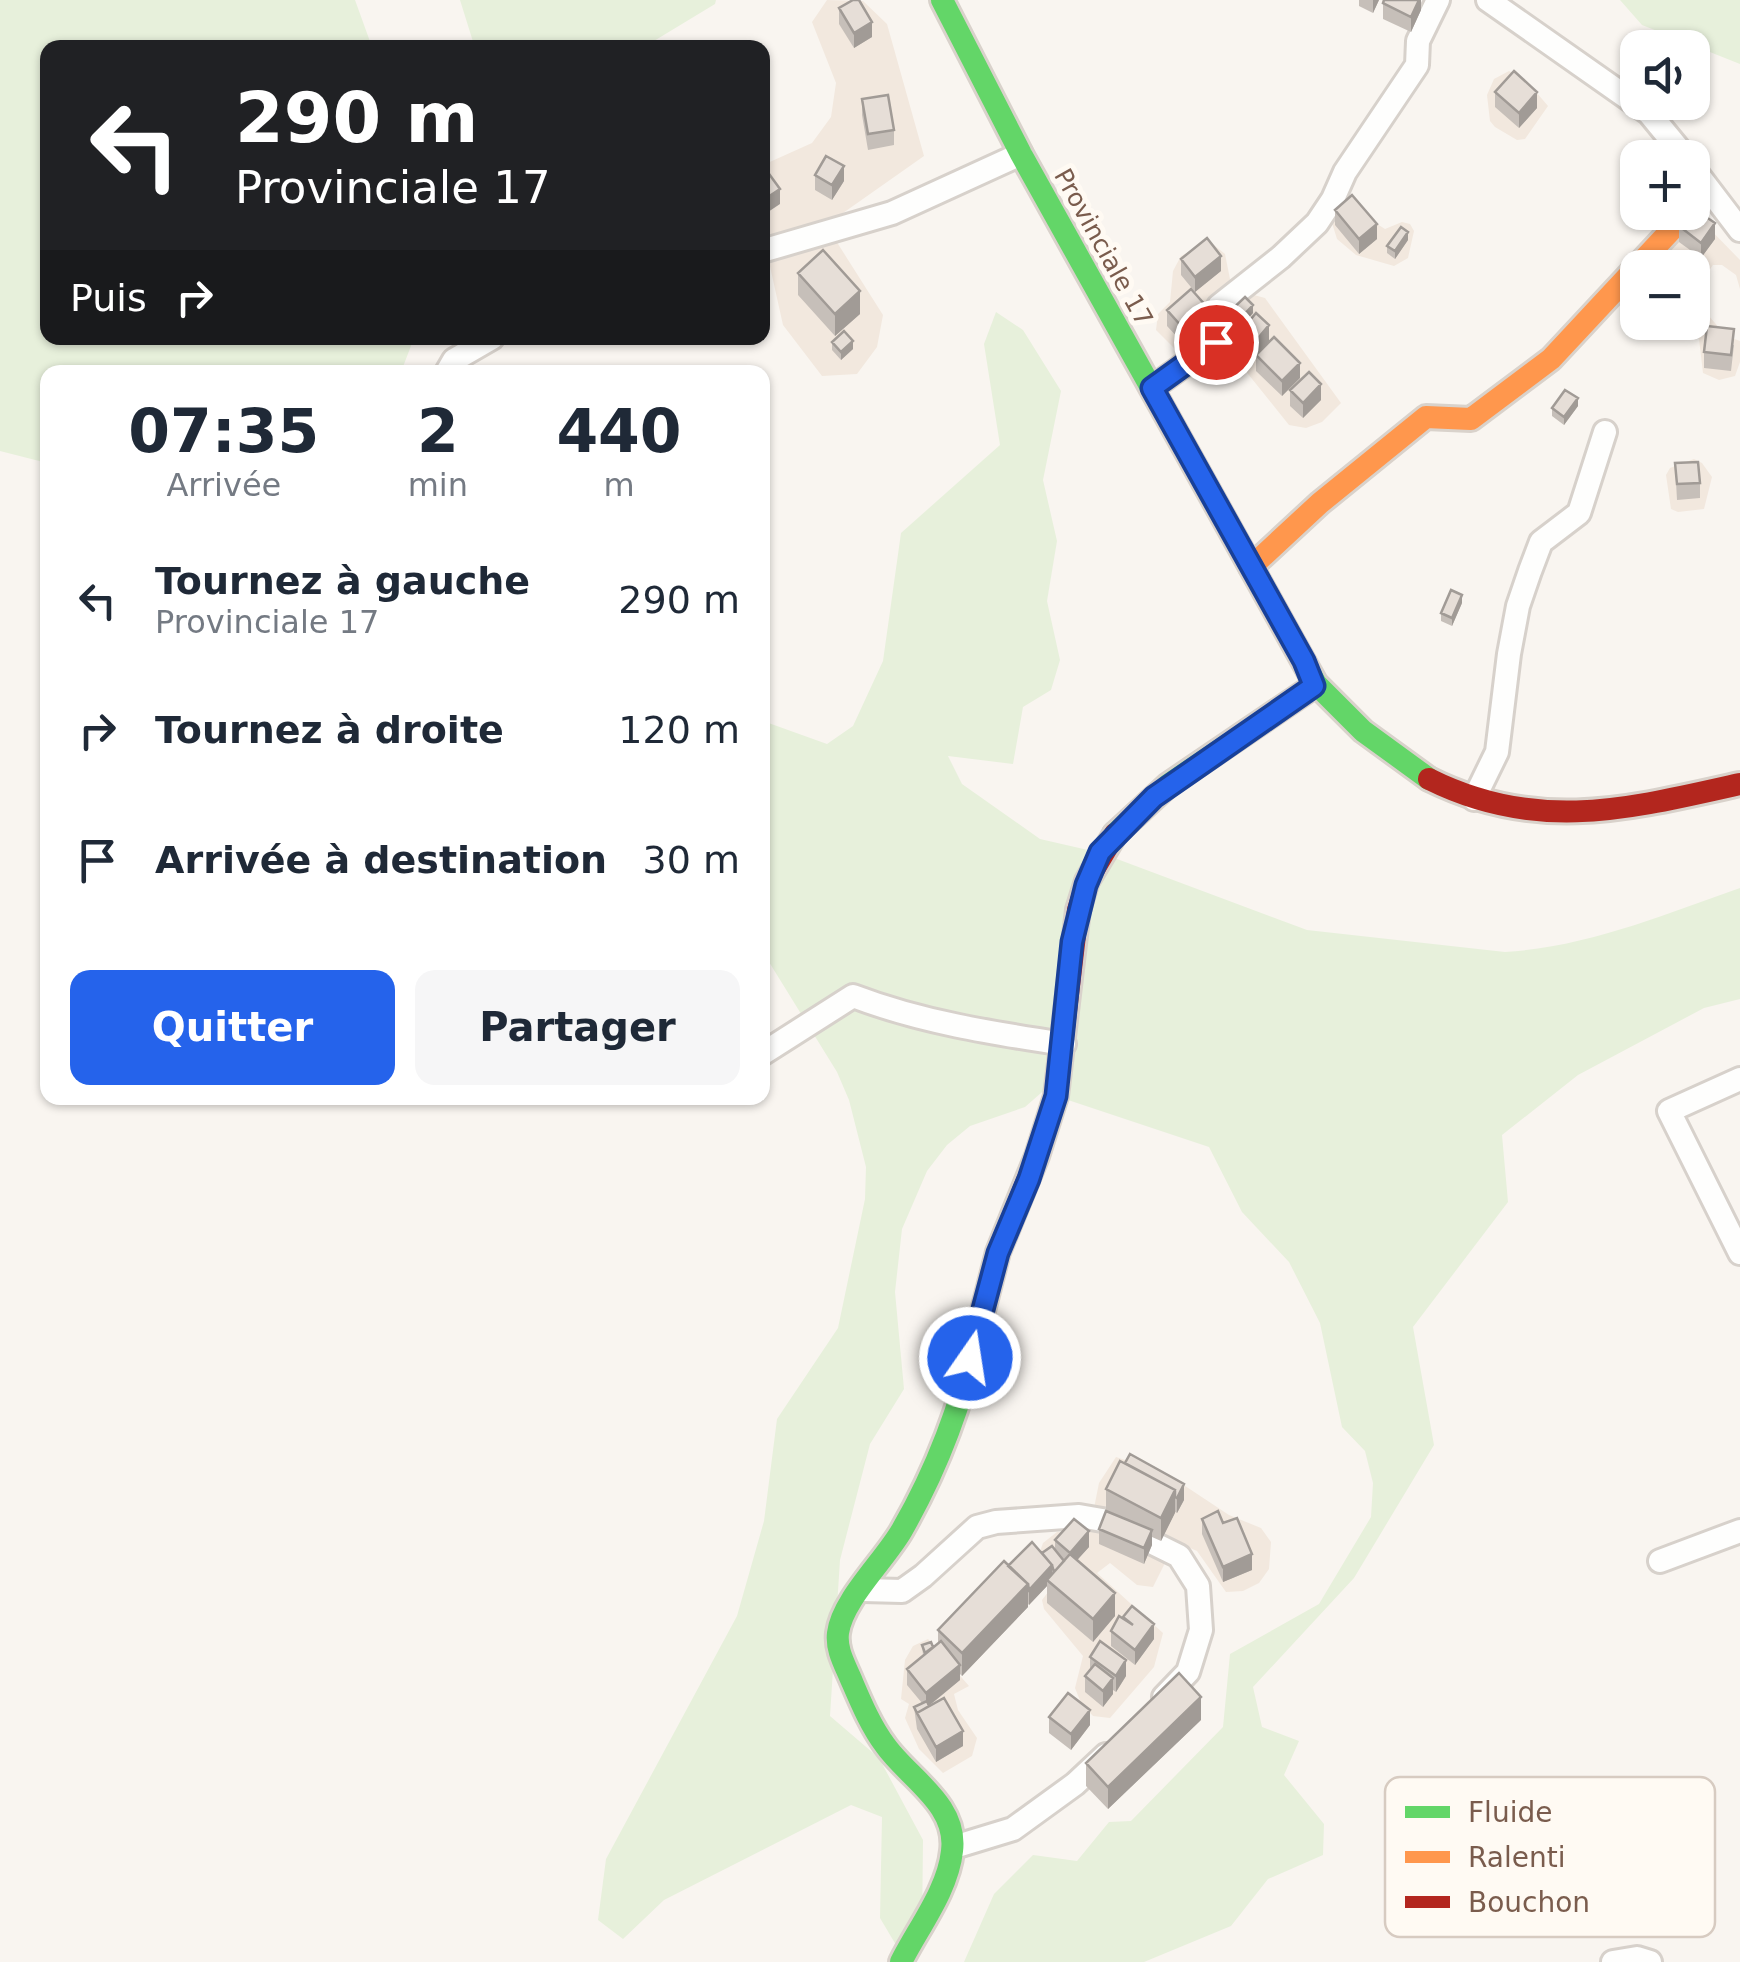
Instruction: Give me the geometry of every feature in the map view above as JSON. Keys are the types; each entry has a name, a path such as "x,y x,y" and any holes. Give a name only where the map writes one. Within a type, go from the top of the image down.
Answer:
{"street":[{"name":"Provinciale 17","path":"942,0 1021,154 1304,661 1314,686 1391,756 1430,781 1518,811 1618,811 1740,784"},
{"path":"1152,388 1216,342 1224,332 1218,318 1219,306 1281,257 1317,222 1345,172 1417,66 1418,42 1438,0"},
{"path":"1488,0 1649,113 1675,140"},
{"path":"770,250 892,213 1021,154"},
{"path":"1710,212 1740,230"},
{"path":"1251,567 1320,503 1426,417 1471,420 1552,359 1672,230"},
{"path":"451,365 480,345"},
{"path":"1474,799 1497,752 1509,654 1518,606 1530,571 1542,542 1579,512 1604,432"},
{"path":"901,1962 943,1882 954,1847 945,1814 926,1787 884,1744 838,1648 838,1632 845,1613 904,1526 939,1462 962,1396 977,1320 1056,1096 1072,942 1086,885 1100,852 1154,797 1314,686"},
{"path":"770,1049 853,996 895,1012 1064,1044"},
{"path":"1740,1079 1669,1111 1740,1253"},
{"path":"863,1590 902,1591 977,1527 1079,1516 1108,1521 1179,1556 1198,1586 1200,1630 1188,1672 1152,1710"},
{"path":"1660,1562 1740,1531"},
{"path":"954,1847 1013,1829 1075,1784 1128,1736"},
{"path":"1613,1962 1636,1958 1650,1962"}],"shaded area":[{"path":"827,0 863,1 887,24 924,156 826,225 883,315 877,347 857,374 822,376 783,325 770,266 770,162 812,143 831,117 836,83 812,22"},
{"path":"1509,71 1525,79 1548,106 1525,139 1517,140 1490,121 1487,95 1494,79"},
{"path":"1349,206 1385,229 1402,222 1410,224 1414,231 1408,258 1394,266 1356,255 1337,239 1332,223"},
{"path":"1710,229 1740,260 1740,289 1736,275 1722,265 1710,269 1710,250 1666,250 1691,230"},
{"path":"1209,241 1225,254 1232,289 1265,298 1341,403 1322,422 1306,428 1289,425 1236,359 1221,352 1208,364 1191,365 1156,330 1158,314 1170,302 1173,271 1181,256"},
{"path":"1710,317 1726,336 1740,341 1740,362 1735,376 1719,380 1703,373 1699,340 1710,340"},
{"path":"1694,459 1712,477 1704,509 1678,512 1671,509 1666,475 1670,468"},
{"path":"1116,1457 1167,1474 1229,1515 1261,1528 1271,1542 1269,1569 1259,1583 1243,1591 1226,1592 1197,1551 1181,1544 1168,1557 1153,1587 1137,1585 1110,1563 1097,1573 1163,1633 1154,1667 1110,1718 1093,1716 1081,1703 1075,1688 1083,1656 1044,1609 1042,1600 1055,1583 1037,1560 1043,1543 1057,1532 1089,1533 1099,1483"},
{"path":"928,1639 969,1686 954,1694 958,1710 977,1738 972,1756 943,1773 919,1749 905,1718 909,1704 901,1699 905,1660 913,1646"}],"green space":[{"path":"0,0 355,0 369,40 40,40 40,345 411,345 404,365 40,365 40,461 0,451"},
{"path":"460,0 716,0 656,40 472,40"},
{"path":"1620,0 1740,0 1740,64 1710,52 1710,30 1655,30 1642,25"},
{"path":"996,312 1023,330 1061,391 1043,480 1057,541 1047,601 1060,660 1051,690 1023,707 1013,764 948,756 962,784 1040,839 1101,853 1307,930 1505,952 1595,937 1740,888 1740,999 1704,1008 1578,1075 1502,1135 1508,1202 1413,1327 1434,1445 1354,1578 1253,1687 1262,1727 1299,1741 1284,1775 1324,1824 1323,1855 1268,1879 1231,1926 1144,1962 964,1962 994,1894 1033,1855 1077,1861 1109,1822 1131,1821 1223,1727 1230,1654 1319,1604 1371,1517 1373,1483 1365,1451 1342,1427 1320,1323 1289,1262 1242,1212 1209,1147 1056,1096 1049,1086 1025,1107 970,1126 947,1145 927,1171 902,1229 895,1292 904,1389 870,1444 840,1560 830,1716 879,1758 923,1840 922,1932 896,1945 880,1918 882,1817 851,1805 664,1900 623,1939 598,1920 606,1859 737,1616 764,1521 777,1419 838,1328 865,1199 866,1167 849,1100 837,1072 770,964 770,724 827,744 853,726 883,661 901,533 1000,445 984,344"}],"building":[{"path":"859,0 872,22 854,33 839,8"},
{"path":"1419,0 1411,17 1383,3"},
{"path":"1514,71 1537,92 1519,113 1495,92"},
{"path":"888,95 894,130 868,134 862,99"},
{"path":"826,156 844,166 832,185 815,175"},
{"path":"770,175 780,189 770,196"},
{"path":"1352,195 1377,224 1359,239 1335,210"},
{"path":"1710,220 1715,223 1701,243 1684,230 1710,230"},
{"path":"1401,227 1408,232 1395,251 1387,246"},
{"path":"1207,238 1221,256 1195,277 1181,259"},
{"path":"823,250 860,291 835,314 798,273"},
{"path":"1191,289 1215,316 1192,338 1167,310"},
{"path":"1245,297 1253,305 1236,323 1227,314"},
{"path":"1256,313 1269,325 1254,343 1241,331"},
{"path":"1710,326 1734,329 1731,355 1704,352 1705,340 1710,340"},
{"path":"844,331 853,341 841,352 832,342"},
{"path":"1274,337 1300,363 1282,381 1256,355"},
{"path":"1309,372 1321,384 1303,403 1290,390"},
{"path":"1565,390 1578,398 1564,417 1552,408"},
{"path":"1698,462 1700,483 1677,484 1675,463"},
{"path":"1451,590 1462,595 1452,618 1441,613"},
{"path":"1130,1454 1184,1484 1177,1498 1175,1490 1125,1463"},
{"path":"1120,1461 1175,1490 1161,1518 1106,1489"},
{"path":"1106,1511 1152,1530 1144,1548 1099,1529"},
{"path":"1218,1511 1223,1523 1237,1518 1252,1554 1223,1567 1202,1519"},
{"path":"1074,1519 1089,1531 1070,1553 1055,1540"},
{"path":"1032,1542 1052,1565 1029,1590 1028,1584 1008,1566"},
{"path":"1052,1546 1064,1561 1054,1572 1042,1553"},
{"path":"1070,1554 1115,1593 1093,1619 1047,1580"},
{"path":"1004,1561 1028,1584 962,1653 938,1630"},
{"path":"1132,1606 1154,1624 1135,1650 1111,1631 1119,1616 1133,1625 1123,1617"},
{"path":"941,1641 960,1665 926,1693 907,1669"},
{"path":"1100,1641 1126,1660 1116,1676 1090,1657"},
{"path":"931,1642 933,1647 925,1653 922,1645"},
{"path":"1095,1664 1113,1678 1103,1691 1085,1676"},
{"path":"1179,1673 1201,1697 1108,1787 1086,1763"},
{"path":"1068,1693 1090,1710 1071,1734 1049,1717"},
{"path":"944,1698 963,1731 936,1747 917,1713"},
{"path":"927,1701 929,1706 917,1713 914,1707"}],"traffic: fast":[{"path":"942,0 1021,154 1316,684 1363,731 1429,779"},
{"path":"1115,834 1168,785 1314,686"},
{"path":"901,1962 945,1880 952,1834 940,1806 875,1729 843,1661 838,1633 847,1607 895,1542 926,1484 955,1413 976,1338"}],"traffic: slow":[{"path":"1251,567 1320,503 1426,417 1471,419 1551,359 1671,230"}],"traffic: jam":[{"path":"1429,779 1469,796 1545,811 1621,808 1740,784"},
{"path":"976,1338 998,1252 1037,1156 1056,1096 1078,910 1087,881 1115,834"}],"route":[{"path":"970,1358 977,1320 998,1253 1029,1179 1056,1096 1072,942 1086,885 1100,852 1154,797 1314,686 1304,661 1152,388 1216,342"}]}
